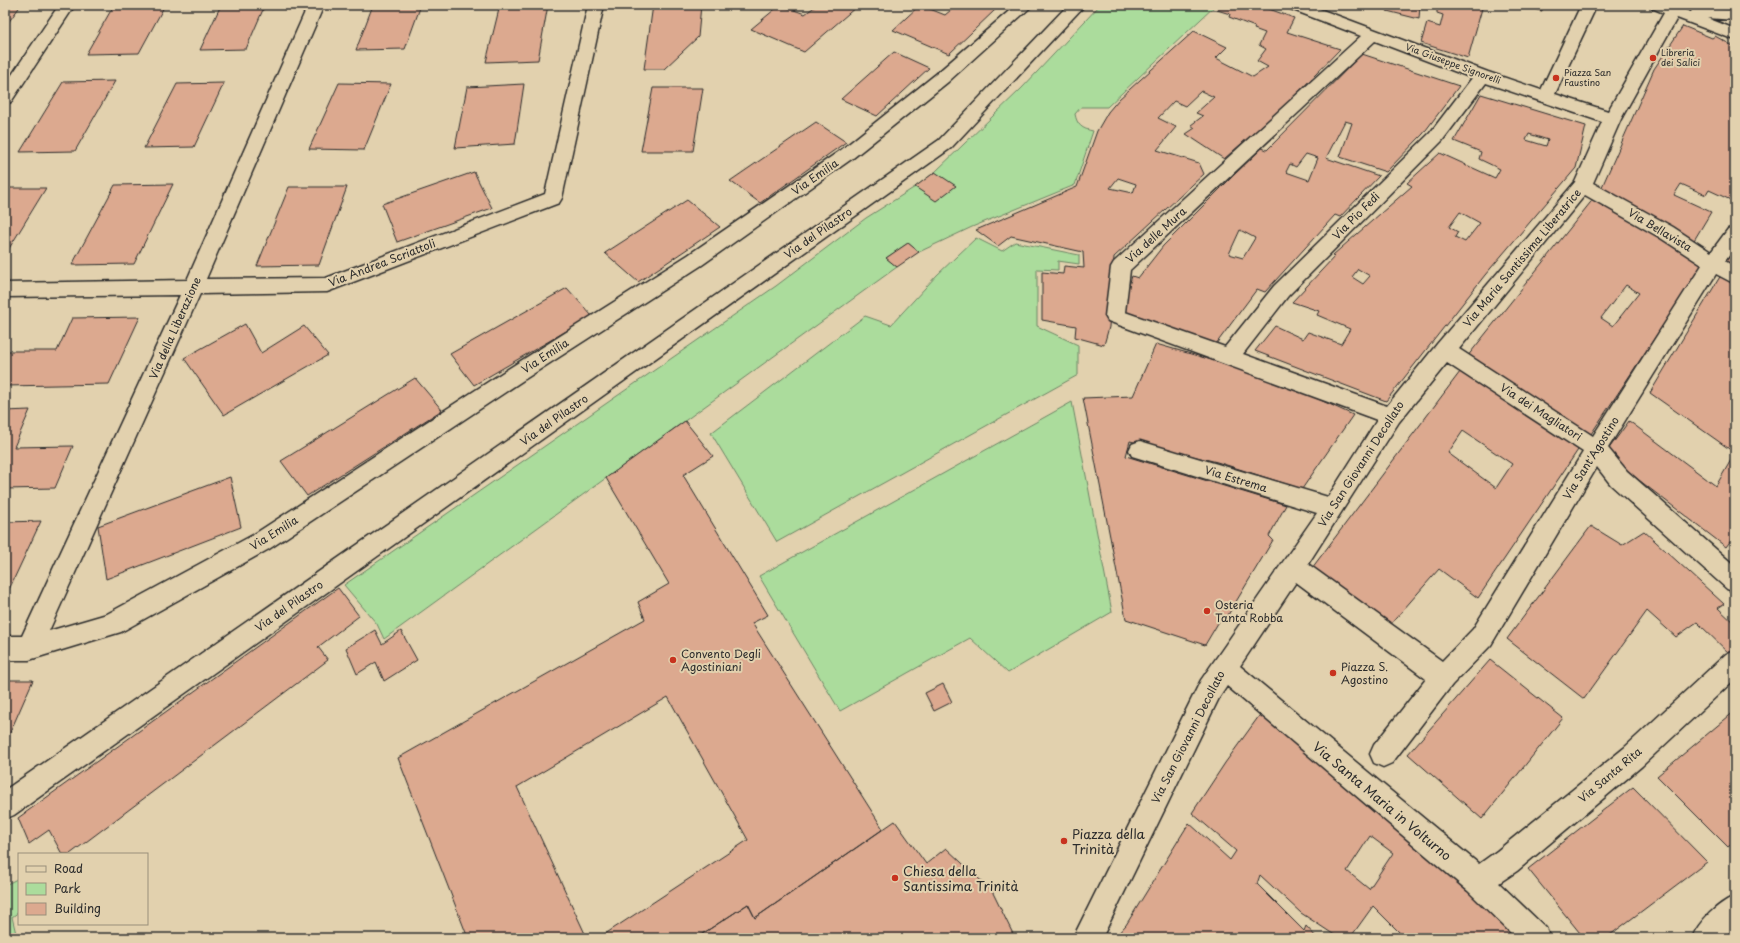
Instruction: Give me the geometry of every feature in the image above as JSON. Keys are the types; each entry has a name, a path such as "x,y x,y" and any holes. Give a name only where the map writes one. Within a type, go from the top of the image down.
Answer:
{"street":[{"path":"5,98 67,5"},
{"name":"Via della Liberazione","path":"29,648 193,288 316,5"},
{"name":"Via Andrea Scriattoli","path":"5,290 328,285 553,198 596,5"},
{"name":"Via Emilia","path":"5,648 29,648 112,624 261,542 515,375 695,260 847,154 942,78 1025,5"},
{"name":"Via del Pilastro","path":"5,806 945,144 1077,5"},
{"name":"Via Giuseppe Signorelli","path":"1294,5 1482,76 1612,119"},
{"path":"1546,96 1589,5"},
{"path":"1669,7 1735,15"},
{"path":"1669,7 1735,35"},
{"path":"1612,119 1669,7"},
{"name":"Via delle Mura","path":"1373,34 1121,267 1115,316 1391,416"},
{"name":"Via Pio Fedi","path":"1230,357 1280,291 1436,137 1482,76"},
{"name":"Via Maria Santissima Liberatrice","path":"1444,350 1583,185 1612,119"},
{"name":"Via Bellavista","path":"1583,185 1666,232 1735,277"},
{"name":"Via Sant'Agostino","path":"1383,754 1443,677 1482,637 1596,449 1713,264 1735,234"},
{"name":"Via San Giovanni Decollato","path":"1087,938 1210,689 1333,508 1391,416 1444,350"},
{"name":"Via dei Magliatori","path":"1444,350 1596,449 1619,478 1732,571"},
{"name":"Via Estrema","path":"1140,450 1333,508"},
{"path":"1293,566 1443,677"},
{"name":"Via Santa Rita","path":"1478,881 1507,861 1633,757 1735,662"},
{"name":"Via Santa Maria in Volturno","path":"1224,668 1478,881 1536,938"},
{"path":"1706,938 1735,910"}],"green space":[{"path":"1100,5 1216,5 1107,107 1081,107 1075,114 1077,121 1081,126 1093,131 1075,185 972,227 919,252 908,243 886,258 897,267 384,639 377,624 344,585 776,286 866,218 915,187 935,172 1022,88"},
{"path":"976,238 1002,251 1015,242 1079,255 1079,264 1058,261 1058,270 1037,269 1037,326 1078,345 1078,375 777,542 711,433 865,316 891,325 937,275"},
{"path":"1072,402 1112,612 1008,673 970,638 840,711 759,576"},
{"path":"18,878 18,913 12,917 17,938 5,938 5,885"}],"building":[{"path":"5,5 21,5 5,27"},
{"path":"114,5 165,5 139,53 86,54"},
{"path":"221,5 265,5 246,49 200,50"},
{"path":"373,5 421,5 405,49 356,50"},
{"path":"500,5 548,5 538,60 486,62"},
{"path":"653,5 701,5 698,37 664,69 644,69"},
{"path":"780,5 805,14 817,5 852,5 856,7 804,52 751,29"},
{"path":"920,5 945,15 957,5 988,5 996,9 949,54 893,30"},
{"path":"1222,5 1258,5 1294,18 1287,32 1340,49 1289,102 1224,159 1186,134 1195,128 1191,125 1203,116 1196,113 1214,97 1201,91 1185,106 1174,101 1158,118 1176,127 1157,150 1199,163 1204,174 1114,257 1109,327 1104,345 1075,337 1076,326 1042,320 1042,272 1063,274 1064,266 1084,268 1083,252 1011,236 998,246 976,230 1077,187 1097,131 1108,112 1119,99 1194,31 1227,47 1216,58 1253,77 1268,67 1257,61 1266,49 1259,45 1265,33 1254,29 1255,27 1229,17 1230,14 1217,10","holes":["1118,178 1136,184 1133,193 1110,188"]},
{"path":"1388,5 1420,5 1419,19 1387,11"},
{"path":"1437,5 1483,5 1468,58 1421,43 1427,23 1440,27 1443,15 1437,13"},
{"path":"1516,5 1542,5 1542,11"},
{"path":"1683,26 1712,38 1715,36 1735,47 1735,202 1709,190 1706,195 1681,184 1674,195 1711,212 1693,242 1601,189 1654,69"},
{"path":"894,52 929,68 877,116 841,99"},
{"path":"1362,54 1459,86 1423,134 1386,172 1340,157 1352,123 1345,121 1326,158 1379,176 1340,217 1335,215 1265,292 1257,289 1216,344 1121,311 1132,276 1138,278 1163,246 1236,173 1262,148 1267,150","holes":["1306,154 1318,158 1309,180 1286,172 1290,164 1296,167","1240,230 1255,238 1243,258 1229,254"]},
{"path":"115,81 75,151 20,152 63,82"},
{"path":"224,83 194,147 144,148 177,84"},
{"path":"339,83 391,84 364,150 309,149"},
{"path":"524,84 515,144 455,148 467,87"},
{"path":"653,88 703,88 693,151 641,151"},
{"path":"1481,94 1586,126 1576,168 1485,275 1386,401 1255,351 1275,326 1303,339 1308,332 1341,344 1350,329 1317,315 1319,311 1292,302 1335,256 1333,255 1412,186 1407,183 1440,153 1495,178 1500,169 1479,159 1481,152 1454,141","holes":["1529,134 1548,140 1546,146 1526,140","1460,212 1480,223 1465,242 1455,237 1458,232 1449,227","1358,269 1370,276 1363,284 1352,277"]},
{"path":"816,122 846,142 760,203 730,181"},
{"path":"474,172 492,208 397,242 382,204"},
{"path":"935,172 956,186 936,201 915,187"},
{"path":"173,184 134,264 72,265 115,185"},
{"path":"289,187 347,187 319,265 257,266"},
{"path":"5,188 46,188 5,255"},
{"path":"1594,198 1655,232 1703,265 1591,434 1467,357","holes":["1626,285 1639,293 1613,326 1601,318"]},
{"path":"687,200 720,227 638,282 605,253"},
{"path":"908,243 919,252 897,267 886,258"},
{"path":"1735,247 1735,270 1723,263"},
{"path":"1721,275 1735,284 1735,453 1650,393"},
{"path":"567,288 592,316 474,385 450,354"},
{"path":"140,317 109,384 5,386 5,351 57,351 72,318"},
{"path":"245,324 261,353 304,326 328,355 224,415 184,358"},
{"path":"1156,344 1219,362 1288,385 1353,415 1302,489 1217,462 1130,441 1126,456 1286,505 1269,536 1273,540 1225,620 1221,618 1205,645 1126,619 1083,398 1133,396"},
{"path":"1463,368 1580,447 1478,598 1439,569 1389,626 1312,568","holes":["1463,431 1512,464 1496,488 1448,453"]},
{"path":"415,378 442,410 307,496 281,461"},
{"path":"30,410 14,447 73,446 55,488 5,489 5,411"},
{"name":"Convento Degli Agostiniani","path":"685,421 713,456 683,475 768,615 752,623 883,829 755,918 748,904 696,938 599,938 748,840 668,697 517,787 587,938 468,938 398,758 645,619 638,602 669,584 606,478"},
{"path":"1629,421 1716,486 1735,453 1735,535 1726,547 1605,454"},
{"path":"230,477 241,527 106,579 98,526"},
{"path":"41,521 5,598 5,522"},
{"path":"1591,526 1622,545 1644,531 1724,604 1718,608 1735,624 1735,659 1697,622 1676,637 1647,611 1584,699 1507,639"},
{"path":"338,588 359,616 318,647 328,660 71,853 61,853 49,830 29,844 18,818"},
{"path":"375,630 382,644 401,631 417,660 384,681 376,662 357,674 346,648"},
{"path":"1490,660 1563,718 1482,819 1408,754"},
{"path":"5,680 33,680 5,744"},
{"path":"943,684 952,702 934,711 925,693"},
{"path":"1267,705 1521,938 1405,938 1373,906 1350,938 1339,938 1301,913 1260,875 1257,884 1304,931 1306,926 1317,938 1114,938 1126,925 1189,823 1230,860 1236,851 1192,813 1225,763","holes":["1370,836 1393,853 1369,889 1347,871"]},
{"path":"1735,711 1735,841 1728,847 1657,776"},
{"path":"1633,787 1707,862 1606,938 1584,938 1528,869"},
{"name":"Chiesa della Santissima Trinità","path":"895,821 926,864 946,848 992,891 1015,938 696,938 748,904 755,918"}],"place":[{"name":"Libreria dei Salici","path":"1653,58"},
{"name":"Piazza San Faustino","path":"1556,78"},
{"name":"Osteria Tanta Robba","path":"1207,611"},
{"name":"Convento Degli Agostiniani","path":"673,660"},
{"name":"Piazza S. Agostino","path":"1333,673"},
{"name":"Piazza della Trinità","path":"1064,841"},
{"name":"Chiesa della Santissima Trinità","path":"895,878"}]}
